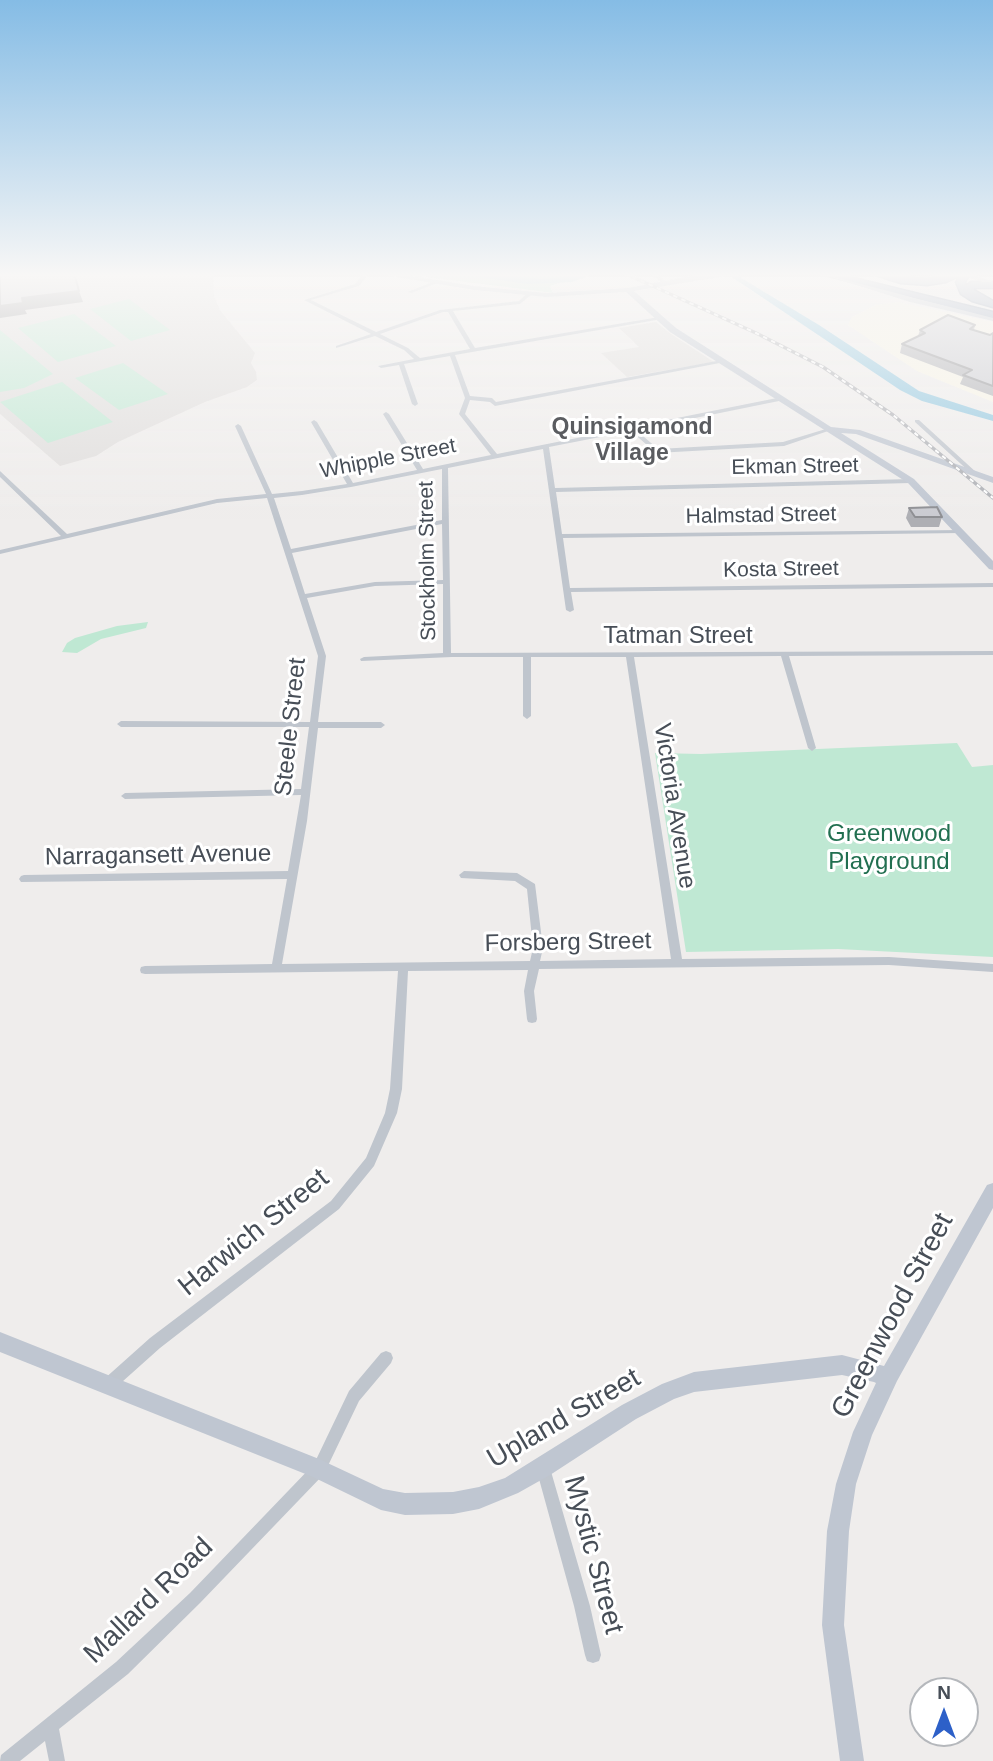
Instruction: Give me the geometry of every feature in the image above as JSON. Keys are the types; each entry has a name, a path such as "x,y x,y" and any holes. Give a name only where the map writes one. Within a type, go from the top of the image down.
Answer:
{"main road":[{"path":"712,355 911,481 993,567"},
{"path":"831,429 857,432 993,480"},
{"name":"Greenwood Street","path":"852,1761 833,1625 838,1531 846,1484 863,1432 888,1380 993,1191"},
{"name":"Upland Street","path":"0,1342 319,1469 381,1499 405,1504 480,1498 511,1486 629,1412 669,1391 694,1382 842,1365 878,1373 888,1380"}],"street":[{"path":"413,355 418,359"},
{"path":"381,366 444,355"},
{"path":"452,355 468,398 462,414 495,456"},
{"path":"468,398 492,400 495,404 722,362"},
{"path":"401,363 415,404"},
{"name":"Whipple Street","path":"0,552 216,501 351,485 782,399"},
{"path":"386,414 421,471"},
{"path":"917,421 975,474"},
{"path":"314,422 351,485"},
{"name":"Steele Street","path":"238,426 270,496 322,656 276,970"},
{"path":"632,429 656,451 784,444 831,429"},
{"path":"547,446 570,610"},
{"name":"Stockholm Street","path":"445,466 447,656"},
{"path":"0,473 66,537"},
{"name":"Ekman Street","path":"555,490 911,481"},
{"path":"289,551 445,521"},
{"name":"Halmstad Street","path":"561,536 961,531"},
{"path":"304,596 375,584 446,582"},
{"name":"Kosta Street","path":"569,590 993,585"},
{"name":"Tatman Street","path":"364,659 447,656 993,653"},
{"path":"784,654 812,748"},
{"name":"Victoria Avenue","path":"630,656 677,962"},
{"path":"527,657 527,716"},
{"path":"121,724 381,725"},
{"path":"125,796 304,792"},
{"name":"Narragansett Avenue","path":"24,879 292,875"},
{"path":"464,875 517,877 530,884 534,896 538,948 530,991 532,1019"},
{"name":"Forsberg Street","path":"145,970 889,961 993,968"},
{"name":"Harwich Street","path":"108,1385 155,1343 335,1205 370,1161 391,1113 396,1088 403,967"},
{"name":"Mallard Road","path":"7,1761 122,1668 195,1598 319,1469 354,1396 386,1358"},
{"name":"Mystic Street","path":"543,1468 593,1655"},
{"path":"50,1725 57,1761"}],"shaded area":[{"path":"0,355 254,355 251,363 257,380 247,387 205,402 118,442 96,456 60,466 0,414"},
{"path":"603,355 704,355 714,362 627,377"},
{"path":"893,355 993,355 993,402 917,371"}],"green space":[{"path":"0,355 30,355 53,374 24,388 0,392"},
{"path":"50,355 83,355 58,362"},
{"path":"123,363 168,394 119,410 75,378"},
{"path":"62,382 113,422 48,443 0,402"},
{"path":"148,622 146,628 101,639 77,653 62,652 67,643 75,638 117,626"},
{"name":"Greenwood Playground","path":"957,743 972,767 993,765 993,957 838,949 686,952 655,753 701,754"}],"water":[{"path":"848,355 865,355 919,391 993,415 993,421 922,401 900,390"}],"building":[{"path":"932,355 993,355 993,386 963,375 972,370"},
{"path":"937,507 942,517 915,517 909,508"}],"railway":[{"path":"800,355 823,367 893,415 993,498"}],"district":[{"name":"Quinsigamond Village","path":"632,441"}]}
